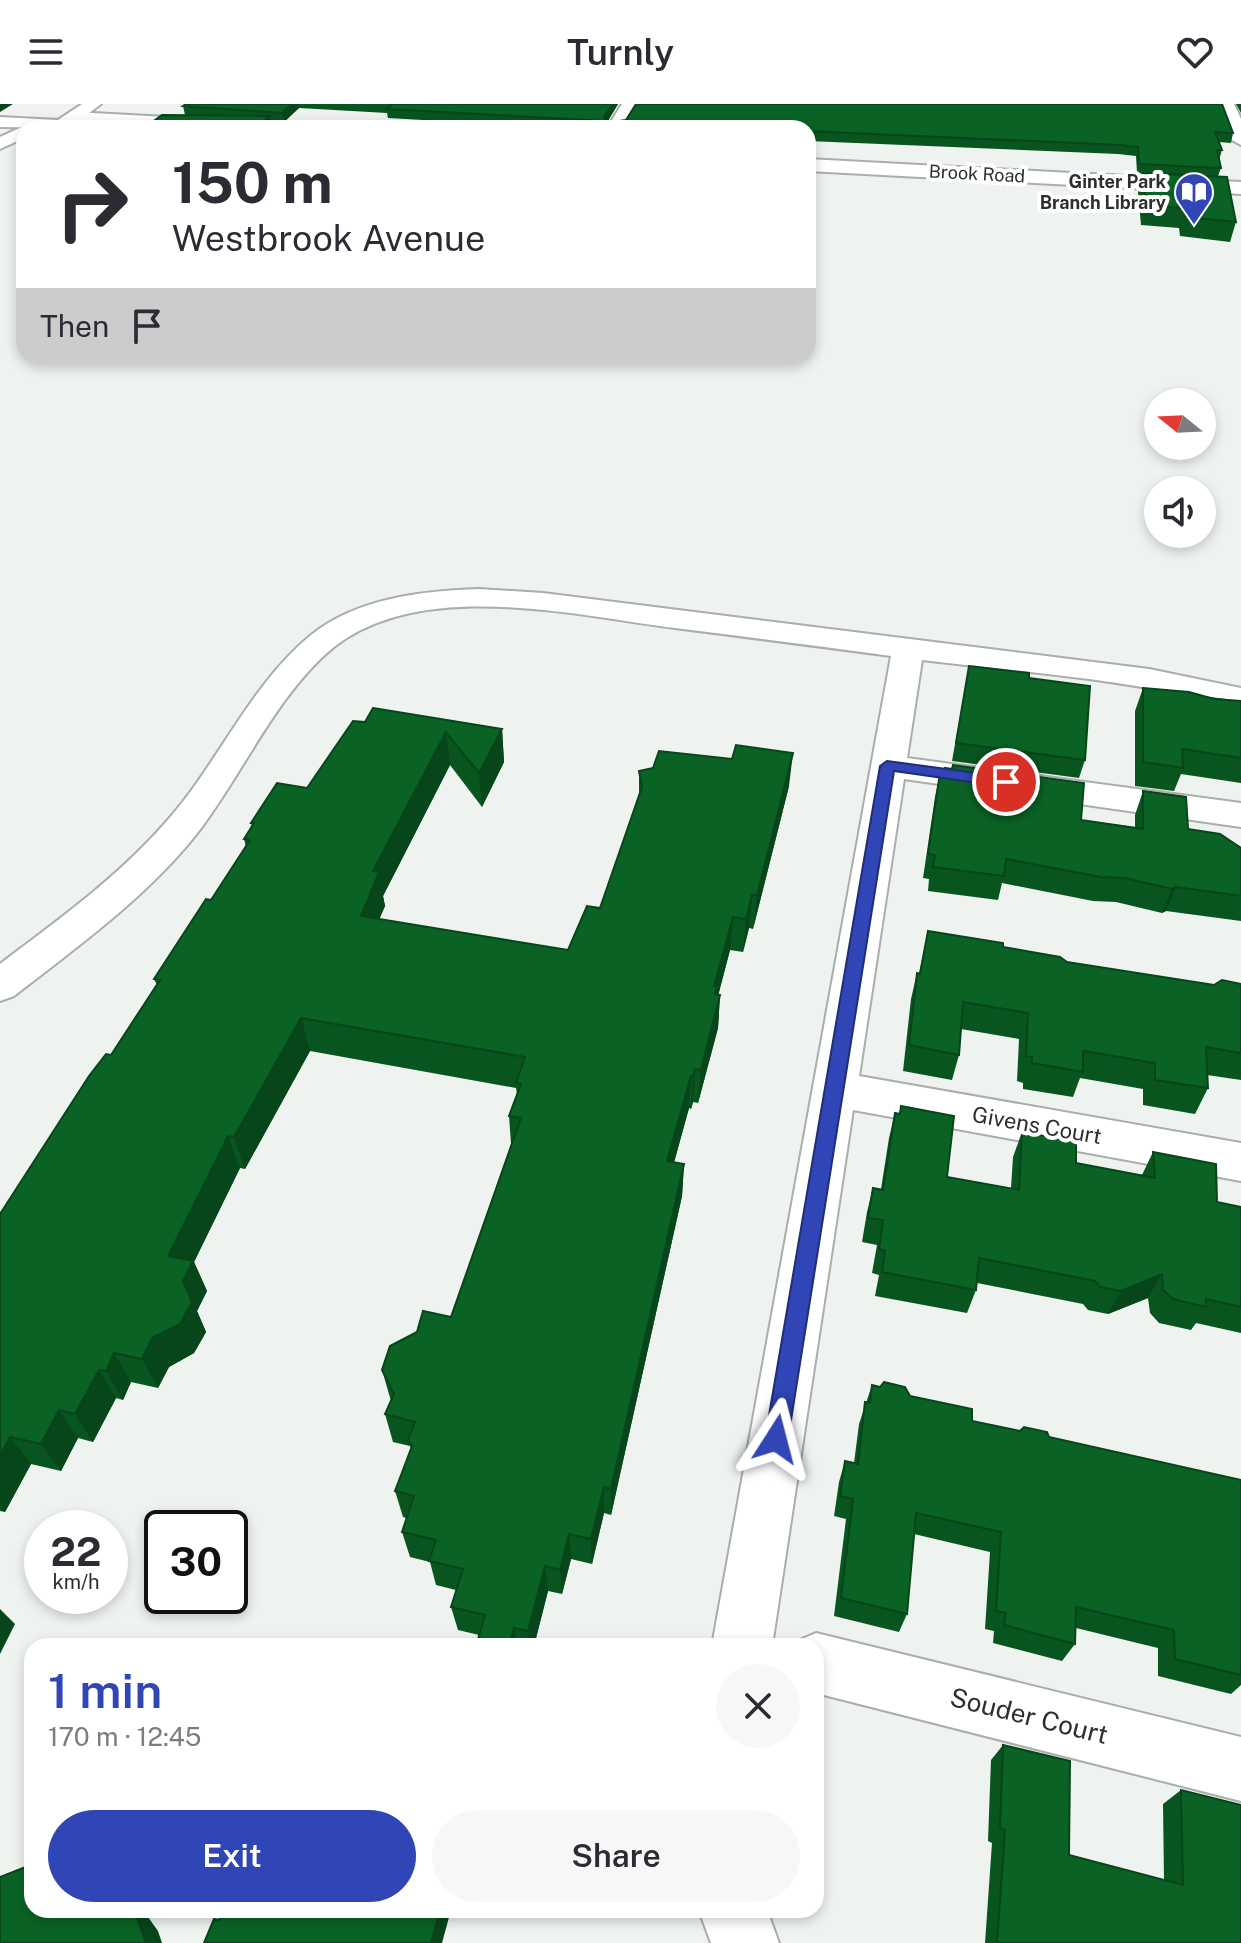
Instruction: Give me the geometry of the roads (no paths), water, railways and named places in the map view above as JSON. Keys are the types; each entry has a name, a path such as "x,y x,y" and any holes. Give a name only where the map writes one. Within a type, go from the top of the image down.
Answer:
{"main road":[{"path":"53,120 93,104"},
{"path":"1226,104 1241,140"},
{"path":"0,113 37,120"},
{"name":"Brook Road","path":"816,156 1241,179"},
{"name":"Brook Road","path":"816,165 1241,188"}],"street":[{"path":"0,986 100,907 155,857 198,807 300,663 334,634 370,617 444,597 517,599 1166,681 1237,696"},
{"path":"744,1638 908,648"},
{"path":"887,766 1241,815"},
{"name":"Givens Court","path":"834,1089 1241,1162"},
{"name":"Souder Court","path":"824,1665 1241,1769"},
{"path":"736,1918 745,1943"}],"place":[{"name":"Ginter Park Branch Library","path":"1194,226"}]}
